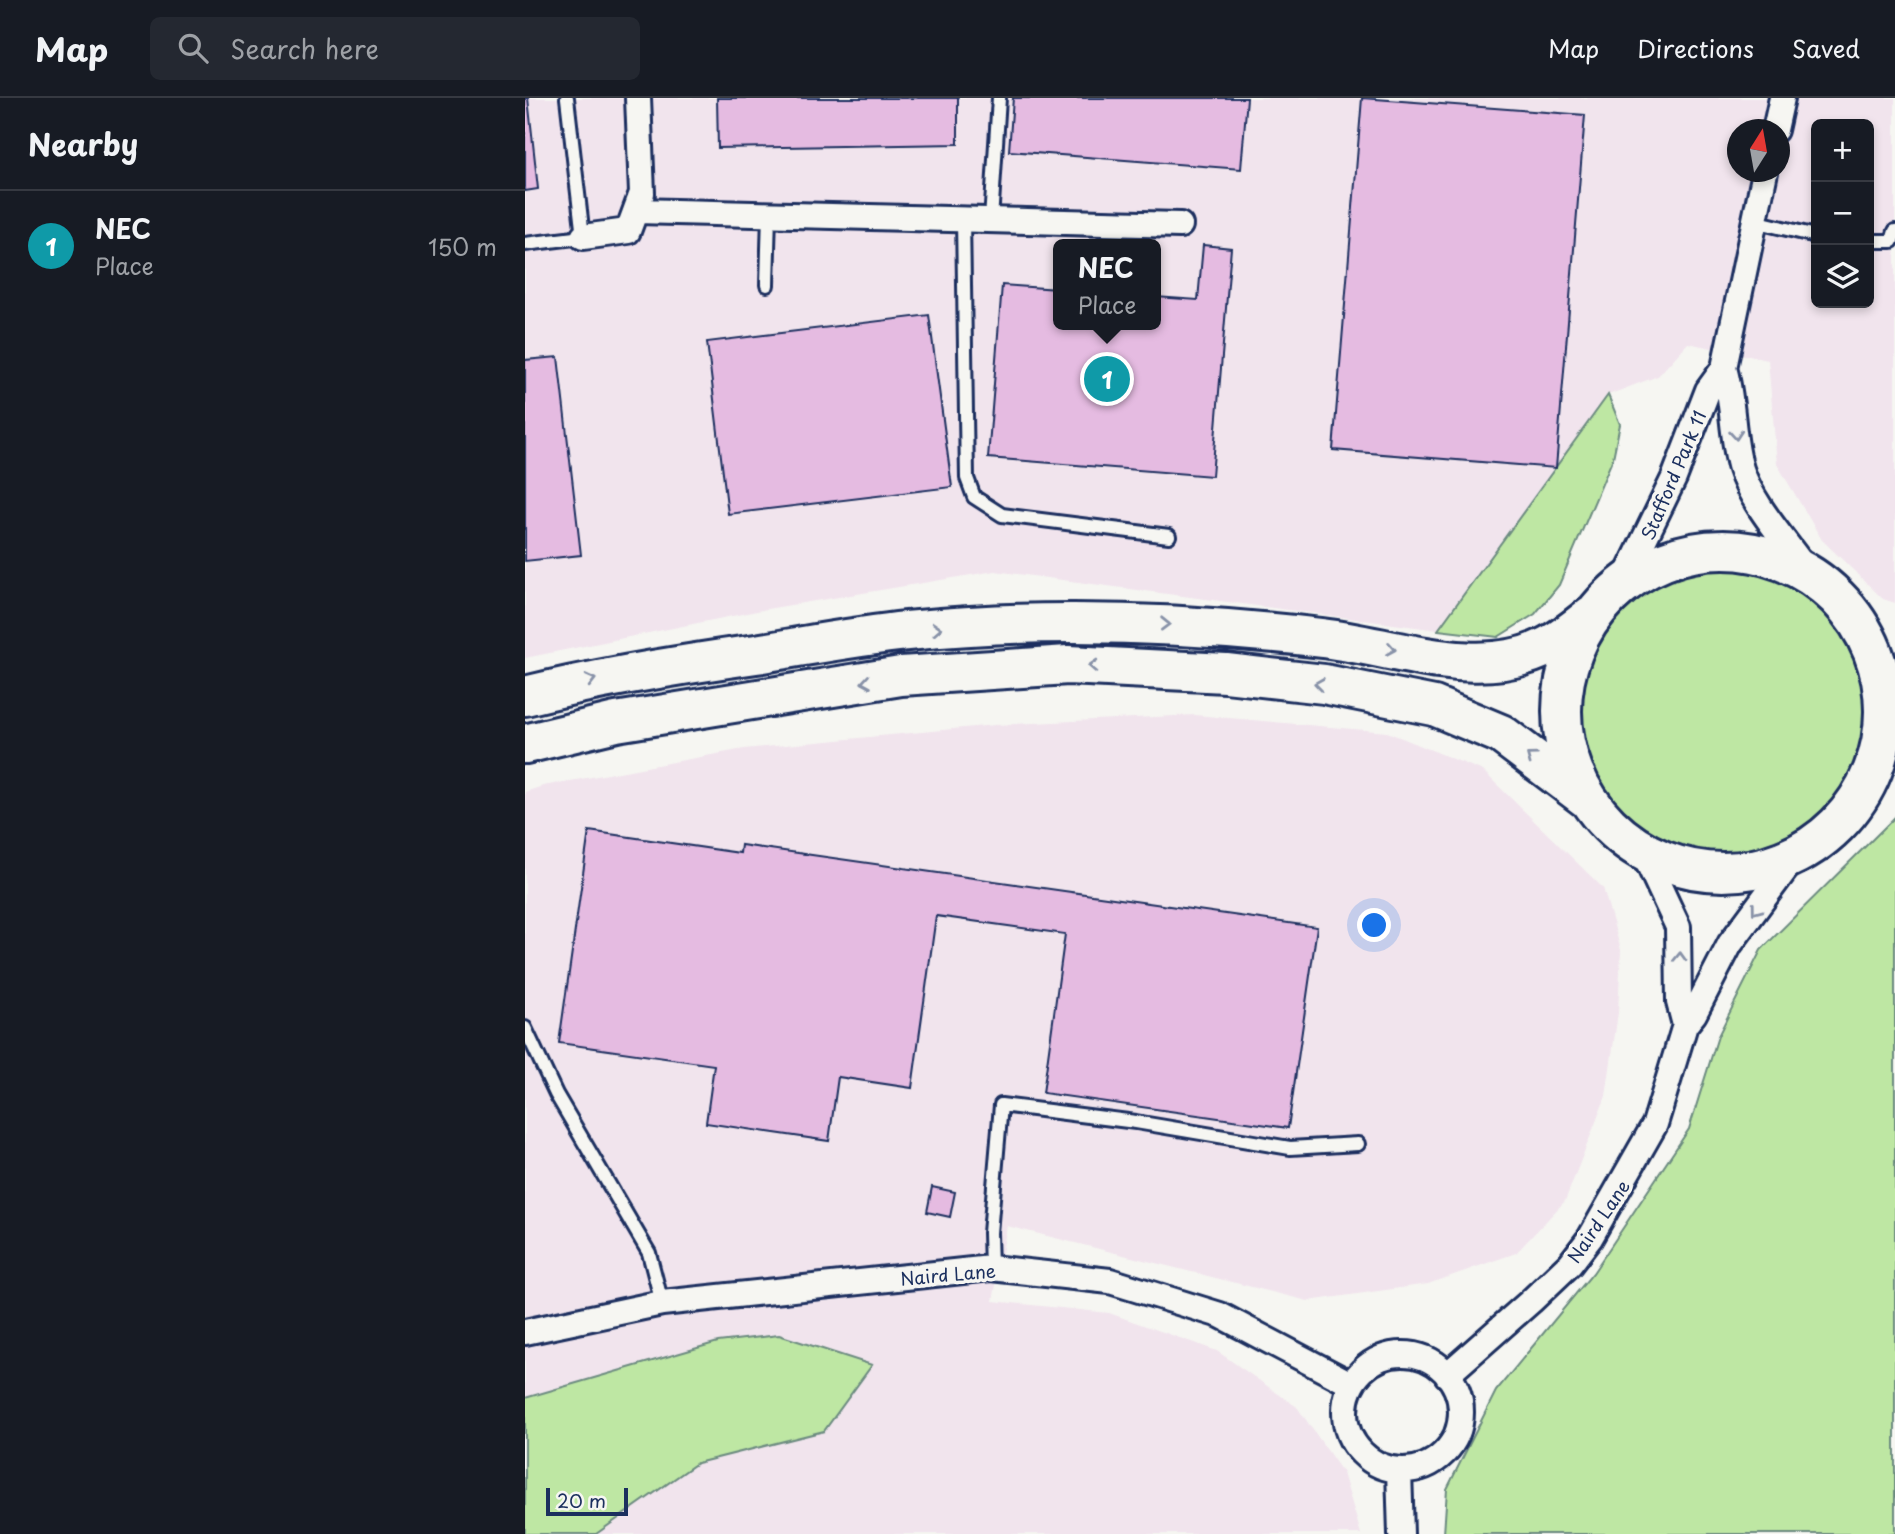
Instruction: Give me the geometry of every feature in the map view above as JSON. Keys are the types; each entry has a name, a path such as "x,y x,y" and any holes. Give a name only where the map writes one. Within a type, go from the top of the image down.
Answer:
{"highway":[{"path":"525,696 607,676 908,631 1069,622 1178,624 1250,630 1329,638 1450,659 1489,661 1525,655 1547,647 1592,615 1623,583 1664,560 1711,550 1758,553 1808,573 1841,600 1895,633"},
{"path":"1841,600 1861,627 1875,657 1883,692 1883,733 1870,778 1848,813"},
{"path":"1586,798 1567,756 1561,725 1562,686 1572,650 1592,615"},
{"path":"525,744 616,722 901,676 1068,665 1226,673 1324,684 1434,706 1500,734 1586,798 1608,825 1643,852 1687,869 1723,873 1756,869 1796,855 1825,837 1848,813 1895,779"}],"street":[{"path":"583,237 628,231 637,211 642,192 638,98"},
{"path":"1777,119 1782,98"},
{"name":"Stafford Park 11","path":"1623,583 1674,478 1709,390 1724,368 1763,182"},
{"path":"637,211 1180,225"},
{"name":"Stafford Park 11","path":"1724,368 1732,393 1738,456 1747,483 1808,573"},
{"path":"1643,852 1678,927 1679,1002 1685,1025"},
{"path":"1685,1025 1694,1014 1730,944 1796,855"},
{"name":"Naird Lane","path":"1447,1375 1570,1264 1590,1238 1655,1124 1685,1025"},
{"name":"Naird Lane","path":"525,1332 662,1303 991,1268 1110,1281 1220,1315 1352,1384"},
{"path":"1397,1354 1425,1359 1447,1375 1457,1391 1461,1410 1454,1438 1436,1460 1419,1468 1399,1470 1380,1466 1364,1456 1352,1440 1345,1422 1345,1402 1352,1384 1363,1369 1379,1359 1397,1354"},
{"path":"1399,1470 1401,1534"}],"lane":[{"path":"525,244 583,237 567,98"},
{"path":"991,220 999,98"},
{"path":"767,285 769,214"},
{"path":"963,219 967,478 974,497 1002,515 1169,536"},
{"path":"1754,221 1811,235"},
{"path":"1874,241 1892,241 1895,230"},
{"path":"525,1028 556,1094 649,1253 662,1303"},
{"path":"991,1268 990,1233 1001,1105 1136,1122 1290,1148 1359,1144"}],"shaded area":[{"path":"525,98 1895,98 1895,603 1883,599 1822,540 1777,464 1768,360 1688,343 1658,376 1608,395 1438,630 995,571 767,609 525,658"},
{"path":"1195,715 1387,732 1483,771 1603,888 1621,950 1618,1013 1606,1096 1565,1201 1516,1253 1428,1284 1308,1301 1007,1226 993,1301 1109,1313 1217,1351 1297,1407 1343,1473 1361,1534 525,1534 525,792 543,786 744,749 995,725"}],"green space":[{"path":"1608,395 1620,424 1613,458 1559,585 1535,614 1498,637 1438,630"},
{"path":"1723,567 1751,570 1778,578 1791,584 1825,609 1850,643 1856,656 1864,683 1867,711 1864,739 1856,766 1850,779 1825,813 1791,838 1778,844 1751,852 1723,855 1695,852 1668,844 1655,838 1621,813 1596,779 1590,766 1582,739 1579,711 1582,683 1590,656 1596,643 1621,609 1655,584 1668,578 1695,570"},
{"path":"1895,817 1895,1534 1444,1534 1447,1489 1496,1391 1593,1273 1689,1129 1718,1036 1761,950"},
{"path":"779,1335 872,1365 824,1431 697,1463 596,1534 525,1534 525,1398 718,1342"}],"building":[{"path":"525,98 528,98 538,189 525,191"},
{"path":"717,98 958,98 958,144 718,148"},
{"path":"1013,98 1247,98 1241,169 1009,151"},
{"path":"1362,98 1585,115 1556,468 1333,450"},
{"path":"1203,245 1231,248 1212,476 988,458 1002,285 1053,289 1053,330 1161,330 1161,297 1198,300"},
{"path":"929,315 952,487 728,514 707,342"},
{"path":"558,357 581,555 525,561 525,360"},
{"path":"589,831 740,853 741,845 1317,927 1288,1128 1043,1093 1065,934 936,916 912,1088 838,1077 829,1141 706,1123 714,1065 559,1043"},
{"path":"932,1187 955,1192 950,1217 927,1212"}],"place":[{"name":"NEC","path":"1107,379"}]}
